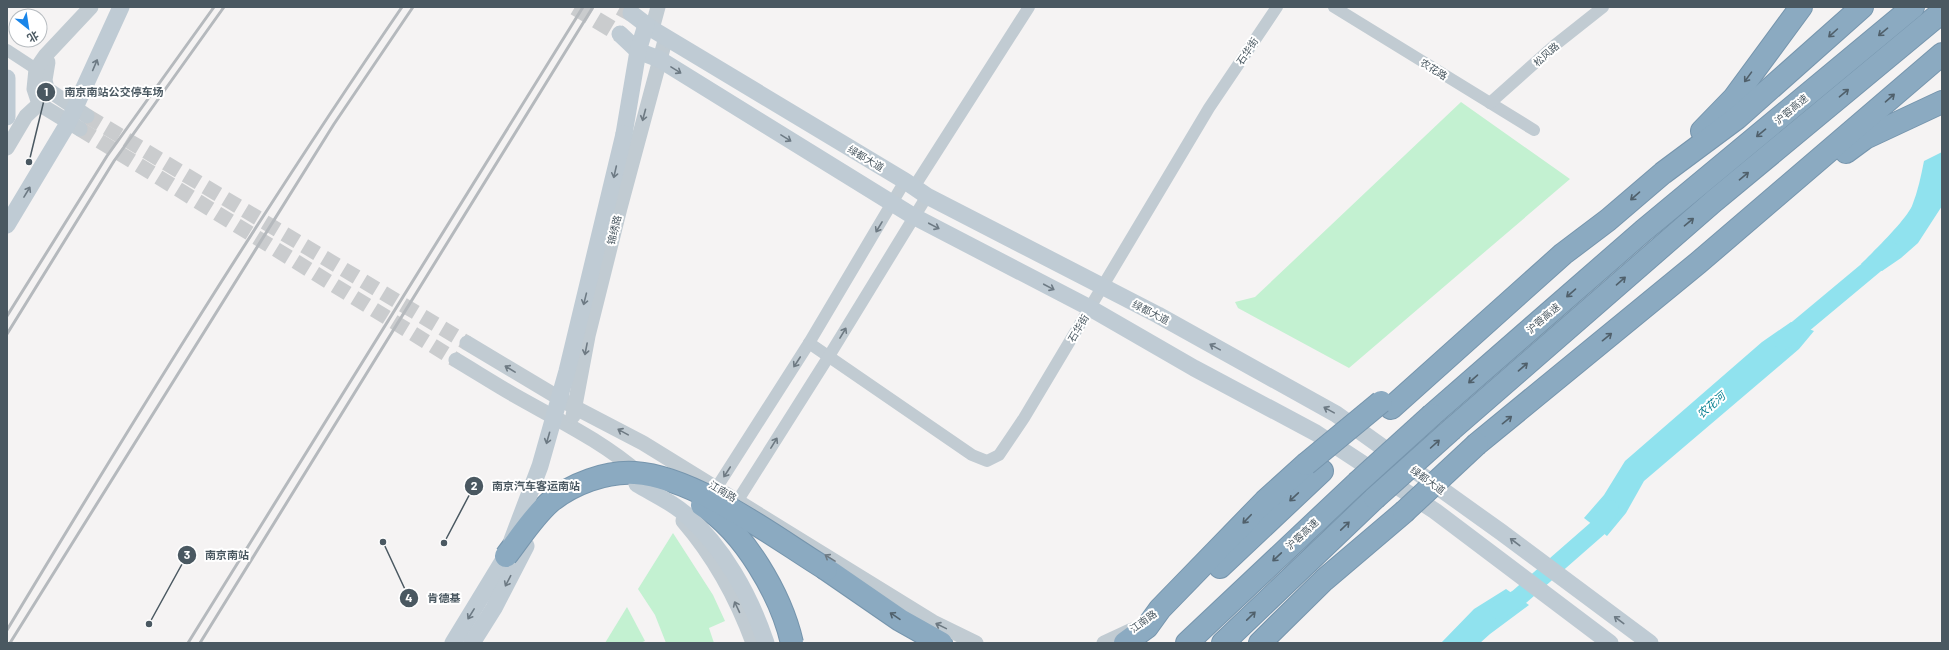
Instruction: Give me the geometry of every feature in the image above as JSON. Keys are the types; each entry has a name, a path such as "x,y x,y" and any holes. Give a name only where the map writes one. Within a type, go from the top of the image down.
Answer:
{"highway":[{"path":"1141,643 1314,467 1563,254 1608,220 1736,108 1789,7"},
{"path":"1763,57 1801,7"},
{"path":"1663,173 1708,124 1736,108 1756,101 1862,7"},
{"name":"沪蓉高速","path":"1186,643 1432,415 1643,231 1913,7"},
{"path":"1223,643 1375,498 1452,429 1714,201 1942,12"},
{"path":"1255,643 1324,580 1404,512 1477,444 1698,263 1942,54"},
{"path":"1751,218 1866,138 1941,102"},
{"path":"1125,643 1147,627 1160,609 1264,501 1314,467"},
{"path":"506,556 550,502 578,486 590,480 616,474 635,473 662,478 688,487 722,503 826,569 900,620 941,643"},
{"path":"526,546 546,519 578,494 593,489 630,485"},
{"path":"578,486 630,485 661,488 702,505 717,516 741,541 761,569 776,599 792,643"},
{"path":"526,546 537,517"},
{"path":"1260,643 1324,580"}],"main road":[{"path":"7,225 67,125 121,7"},
{"name":"绿都大道","path":"631,14 915,188 1102,288 1158,315 1336,414 1501,532 1650,643"},
{"path":"453,643 506,556 540,466 567,371 624,134 638,51 655,30"},
{"path":"620,34 638,51 659,60 892,204 1090,308 1194,368 1316,433 1435,511 1610,643"},
{"path":"7,78 7,117"},
{"path":"630,485 683,512 700,528 744,589 766,643"},
{"path":"472,643 494,608 526,546"}],"street":[{"path":"80,129 39,104 34,89 42,69 61,36 91,7"},
{"name":"锦绣路","path":"572,426 574,407 588,336 659,60 655,30 658,7"},
{"path":"717,487 809,343 892,204 915,188 1029,7"},
{"name":"石华街","path":"809,343 972,455 987,461 999,455 1024,418 1209,108 1277,7"},
{"name":"农花路","path":"1334,7 1534,130"},
{"name":"松风路","path":"1490,103 1555,45 1603,7"},
{"path":"7,50 42,69 47,89 39,104 26,116 7,148"},
{"path":"47,89 87,116"},
{"path":"7,104 26,116"},
{"path":"738,500 829,356 913,216 915,188"},
{"name":"江南路","path":"467,343 574,407 643,443 717,487 933,622 976,643"},
{"path":"456,360 514,395 572,426 623,459 645,478 695,535 729,588 752,643"},
{"path":"643,443 714,506 741,527 766,558 793,624 799,643"},
{"name":"江南路","path":"1104,643 1131,631 1160,609"}],"green space":[{"path":"1461,102 1570,179 1349,368 1238,308 1235,302 1255,297"},
{"path":"673,533 713,595 725,621 709,628 714,643 666,643 655,615 638,589"},
{"path":"627,607 645,641 640,643 605,643"}],"water":[{"path":"1942,152 1942,206 1918,243 1901,258 1882,271 1861,264 1889,236 1903,220 1912,206 1924,161"},
{"path":"1791,322 1814,331 1799,349 1644,481 1626,513 1607,536 1584,518 1604,495 1625,461 1762,342"},
{"path":"1506,589 1529,605 1480,643 1441,643 1474,609"}],"waterway":[{"name":"农花河","path":"1783,341 1891,251"},
{"name":"农花河","path":"1498,610 1518,598 1598,528 1610,509"}],"tunnel":[{"path":"575,7 620,34"},
{"path":"620,7 631,13"},
{"path":"87,116 467,343"},
{"path":"80,129 456,360"}],"railway":[{"path":"7,316 107,156 214,7"},
{"path":"7,334 114,161 224,7"},
{"path":"7,630 103,472 249,238 350,83 402,7"},
{"path":"10,643 334,124 413,7"},
{"path":"188,643 583,7"},
{"path":"200,643 593,7"}],"place":[{"name":"南京南站公交停车场","path":"29,162"},
{"name":"肯德基","path":"383,542"},
{"name":"南京汽车客运南站","path":"444,543"},
{"name":"南京南站","path":"149,624"}]}
